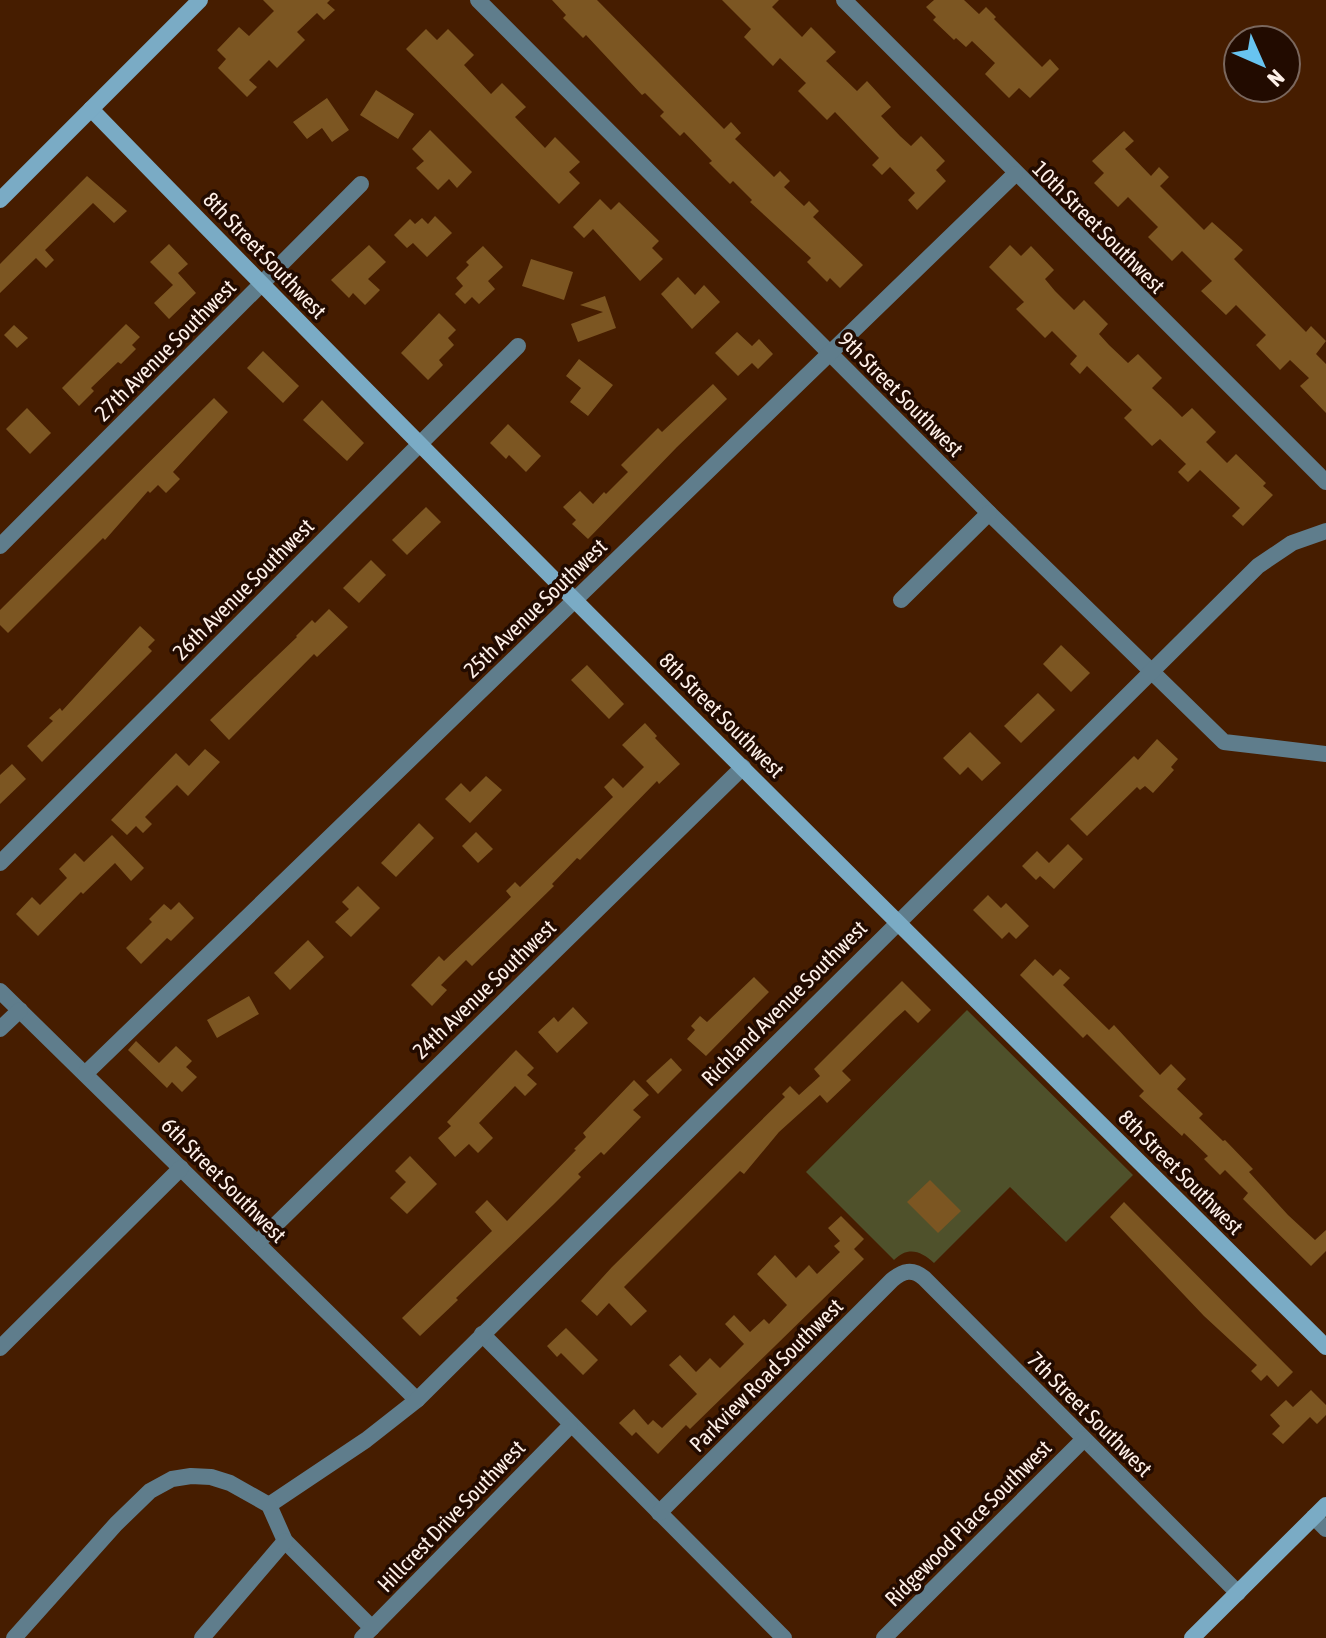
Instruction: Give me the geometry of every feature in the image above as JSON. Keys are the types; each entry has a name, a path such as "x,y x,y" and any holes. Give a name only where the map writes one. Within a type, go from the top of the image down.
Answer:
{"street":[{"path":"0,200 200,0"},
{"name":"9th Street Southwest","path":"478,0 989,513 1224,742 1326,754"},
{"name":"10th Street Southwest","path":"844,0 1326,482"},
{"name":"8th Street Southwest","path":"91,109 420,444 1326,1347"},
{"name":"25th Avenue Southwest","path":"85,1074 1015,174"},
{"name":"27th Avenue Southwest","path":"0,546 361,184"},
{"name":"26th Avenue Southwest","path":"0,863 518,346"},
{"path":"901,600 989,513"},
{"name":"Richland Avenue Southwest","path":"269,1505 378,1432 417,1400 1258,566 1292,543 1326,531"},
{"name":"24th Avenue Southwest","path":"257,1243 743,767"},
{"name":"6th Street Southwest","path":"0,991 417,1400"},
{"path":"0,1029 20,1010"},
{"path":"0,1348 181,1168"},
{"name":"7th Street Southwest","path":"908,1271 924,1278 1238,1593"},
{"name":"Parkview Road Southwest","path":"659,1513 892,1280 908,1271"},
{"path":"482,1334 570,1426 784,1638"},
{"name":"Hillcrest Drive Southwest","path":"367,1633 570,1426"},
{"name":"Ridgewood Place Southwest","path":"884,1638 1084,1439"},
{"path":"14,1638 116,1524 150,1491 172,1479 211,1477 250,1492 269,1505 285,1541 367,1633"},
{"path":"1192,1638 1320,1511 1326,1529"},
{"path":"202,1638 285,1541"}],"green space":[{"path":"967,1010 1133,1175 1066,1242 1010,1187 934,1263 914,1252 904,1253 894,1260 806,1172"}],"building":[{"path":"263,0 330,0 327,3 335,10 324,20 317,13 297,32 305,40 277,68 269,60 249,80 257,87 247,97 218,68 226,59 217,50 239,27 249,36 274,11"},
{"path":"552,0 597,0 724,129 731,122 741,133 735,139 774,177 780,171 790,181 784,187 804,206 809,201 819,211 813,217 863,265 840,288 830,278 827,282 807,262 811,258 750,202 752,200 733,181 730,184 684,132 680,136 660,116 664,112 645,93 642,95 586,35 583,38 563,18 566,15"},
{"path":"722,0 779,0 772,7 802,37 811,27 836,52 826,61 857,91 867,81 891,107 881,116 900,136 911,146 921,136 945,161 936,170 946,181 917,210 908,200 915,193 890,167 882,175 872,165 879,158 835,112 827,120 798,91 806,83 780,58 773,66 744,37 751,29"},
{"path":"934,0 964,0 979,14 986,7 1042,67 1050,59 1059,69 1030,98 1019,88 1009,98 985,74 995,63 972,41 966,47 933,20 936,17 926,7"},
{"path":"426,29 437,40 448,29 474,55 464,65 491,94 502,83 526,107 515,117 545,148 555,137 580,162 569,172 580,183 559,204 406,49"},
{"path":"376,90 414,114 398,139 360,115"},
{"path":"327,98 349,130 332,142 322,128 307,139 293,122"},
{"path":"430,130 472,172 457,188 449,179 438,190 416,168 424,161 412,149"},
{"path":"1124,131 1134,141 1125,149 1151,176 1159,167 1169,177 1160,186 1204,230 1212,222 1243,250 1234,259 1306,332 1311,326 1326,341 1316,354 1326,364 1326,413 1300,386 1309,378 1290,360 1280,370 1256,345 1266,335 1236,305 1226,315 1201,291 1212,281 1182,251 1172,261 1148,237 1158,227 1128,197 1118,207 1094,183 1104,173 1092,161"},
{"path":"87,176 127,211 114,223 93,203 45,250 54,260 46,268 36,258 0,293 0,264"},
{"path":"600,199 611,210 619,202 659,241 652,248 663,259 640,281 593,229 584,238 573,227"},
{"path":"435,216 452,233 427,257 413,243 407,248 394,235 410,219 415,224 422,218 428,224"},
{"path":"169,244 188,264 178,273 196,293 169,319 154,303 173,285 150,262"},
{"path":"369,245 386,262 368,279 380,290 365,305 353,293 349,298 331,280"},
{"path":"1010,245 1021,256 1031,246 1054,270 1045,279 1055,291 1074,310 1084,300 1108,324 1099,334 1109,345 1128,363 1138,354 1162,378 1152,388 1182,417 1192,408 1216,432 1206,442 1227,463 1236,454 1266,483 1263,486 1273,495 1243,526 1232,516 1240,508 1200,470 1188,482 1178,472 1186,464 1160,439 1152,446 1124,418 1132,410 1087,366 1080,374 1070,364 1077,356 1052,331 1045,338 1016,309 1024,302 989,267"},
{"path":"483,246 503,267 488,281 495,289 479,304 472,297 465,304 455,294 463,286 456,278 469,265 466,262"},
{"path":"531,259 573,272 564,300 522,286"},
{"path":"678,277 695,295 704,285 720,302 692,329 661,294"},
{"path":"605,296 616,328 578,342 571,324 603,312 580,305"},
{"path":"439,313 456,330 448,338 454,345 439,360 443,365 428,380 401,353"},
{"path":"126,324 140,337 132,345 136,349 91,388 94,391 79,406 62,388"},
{"path":"14,325 28,338 17,348 4,335"},
{"path":"737,332 752,346 759,339 773,354 758,369 752,363 738,376 715,353"},
{"path":"263,351 299,386 283,403 247,368"},
{"path":"579,359 613,385 588,416 570,402 581,388 566,376"},
{"path":"713,384 727,399 588,539 572,524 576,520 563,507 580,491 593,504 604,492 606,494 628,472 621,465 658,428 662,432"},
{"path":"214,398 228,412 173,472 180,479 166,493 158,485 150,493 148,491 105,540 103,538 8,633 0,625 0,610"},
{"path":"322,400 364,443 347,461 303,420"},
{"path":"27,408 51,433 30,454 6,429"},
{"path":"508,424 541,456 526,472 509,455 506,459 490,443"},
{"path":"426,507 441,522 407,555 392,540"},
{"path":"371,560 386,575 359,603 343,588"},
{"path":"329,609 348,627 317,657 314,654 229,740 210,720 312,620 315,623"},
{"path":"140,626 155,640 148,647 152,651 42,762 27,746 53,721 49,718 60,708 62,711"},
{"path":"1061,645 1090,673 1071,692 1043,664"},
{"path":"587,665 624,704 609,719 571,680"},
{"path":"1038,693 1055,710 1021,743 1004,726"},
{"path":"645,723 680,764 659,784 657,781 580,860 577,858 552,884 554,886 472,966 466,960 441,985 447,990 432,1006 411,985 439,956 444,961 511,897 506,891 515,882 520,887 613,797 604,787 613,778 623,788 644,767 622,745"},
{"path":"970,732 1001,763 982,781 968,767 960,775 943,758"},
{"path":"1157,739 1178,759 1171,767 1174,770 1153,793 1145,786 1140,790 1137,787 1087,836 1070,819 1134,756 1138,760"},
{"path":"205,749 220,762 188,796 177,785 145,817 152,824 143,833 136,826 127,835 111,820 176,753 189,766"},
{"path":"12,764 26,779 0,804 0,775"},
{"path":"486,776 502,790 470,823 445,799 461,783 470,792"},
{"path":"419,823 434,838 396,877 381,863"},
{"path":"476,832 493,849 478,863 462,846"},
{"path":"112,835 144,868 131,881 115,863 38,936 16,914 32,897 40,905 67,878 59,869 75,853 84,862"},
{"path":"1068,844 1083,859 1054,889 1040,876 1036,880 1022,866 1037,851 1049,863"},
{"path":"358,886 380,908 351,937 335,922 349,909 342,902"},
{"path":"988,895 1001,908 1006,903 1029,926 1016,939 1009,932 1002,939 973,910"},
{"path":"179,902 194,918 171,941 167,938 141,964 126,948 152,922 149,919 164,904 171,910"},
{"path":"308,940 324,957 290,990 274,973"},
{"path":"1035,959 1053,976 1060,969 1070,978 1063,985 1109,1030 1114,1025 1160,1075 1171,1064 1186,1079 1177,1089 1203,1114 1199,1118 1253,1169 1249,1172 1288,1215 1315,1240 1326,1230 1326,1251 1311,1266 1243,1199 1248,1193 1225,1170 1220,1175 1204,1159 1208,1156 1139,1096 1144,1091 1087,1034 1083,1038 1020,975"},
{"path":"754,977 769,992 706,1056 687,1039 695,1030 691,1026 700,1016 707,1022"},
{"path":"902,981 931,1010 918,1023 905,1010 895,1019 842,1071 851,1080 827,1103 820,1095 779,1132 744,1174 740,1171 624,1287 647,1311 631,1326 609,1303 597,1316 581,1301 785,1097 782,1094 790,1086 799,1095 820,1076 814,1069"},
{"path":"249,996 259,1014 217,1038 207,1020"},
{"path":"573,1007 588,1023 557,1053 538,1032 554,1017 558,1022"},
{"path":"136,1041 159,1063 176,1046 192,1061 186,1067 197,1077 182,1092 172,1082 167,1088 128,1050"},
{"path":"516,1050 534,1068 527,1075 537,1084 525,1096 515,1086 479,1123 493,1138 478,1153 469,1144 455,1157 438,1138 451,1126 447,1122"},
{"path":"671,1058 682,1070 658,1094 646,1081"},
{"path":"634,1080 649,1095 633,1110 641,1117 604,1155 601,1152 578,1174 581,1177 420,1336 402,1318 492,1231 475,1212 487,1200 507,1221 576,1150 586,1137 583,1133"},
{"path":"410,1156 437,1184 407,1214 390,1198 406,1182 395,1171"},
{"path":"930,1180 961,1211 938,1233 907,1202"},
{"path":"1124,1202 1293,1372 1278,1387 1267,1375 1261,1381 1251,1371 1257,1365 1204,1316 1110,1217"},
{"path":"841,1216 864,1239 854,1249 864,1259 690,1429 686,1425 658,1454 636,1432 632,1436 619,1423 634,1409 648,1425 653,1420 662,1428 697,1394 669,1365 680,1355 696,1372 710,1358 720,1368 744,1344 725,1324 734,1315 750,1332 764,1319 769,1324 787,1305 757,1274 775,1255 796,1278 809,1265 817,1274 840,1252 834,1246 840,1241 828,1228"},
{"path":"566,1328 598,1360 583,1375 561,1353 557,1357 547,1346"},
{"path":"1311,1390 1326,1405 1326,1415 1317,1424 1310,1417 1283,1444 1272,1434 1280,1426 1270,1415 1286,1400 1293,1407"}]}
